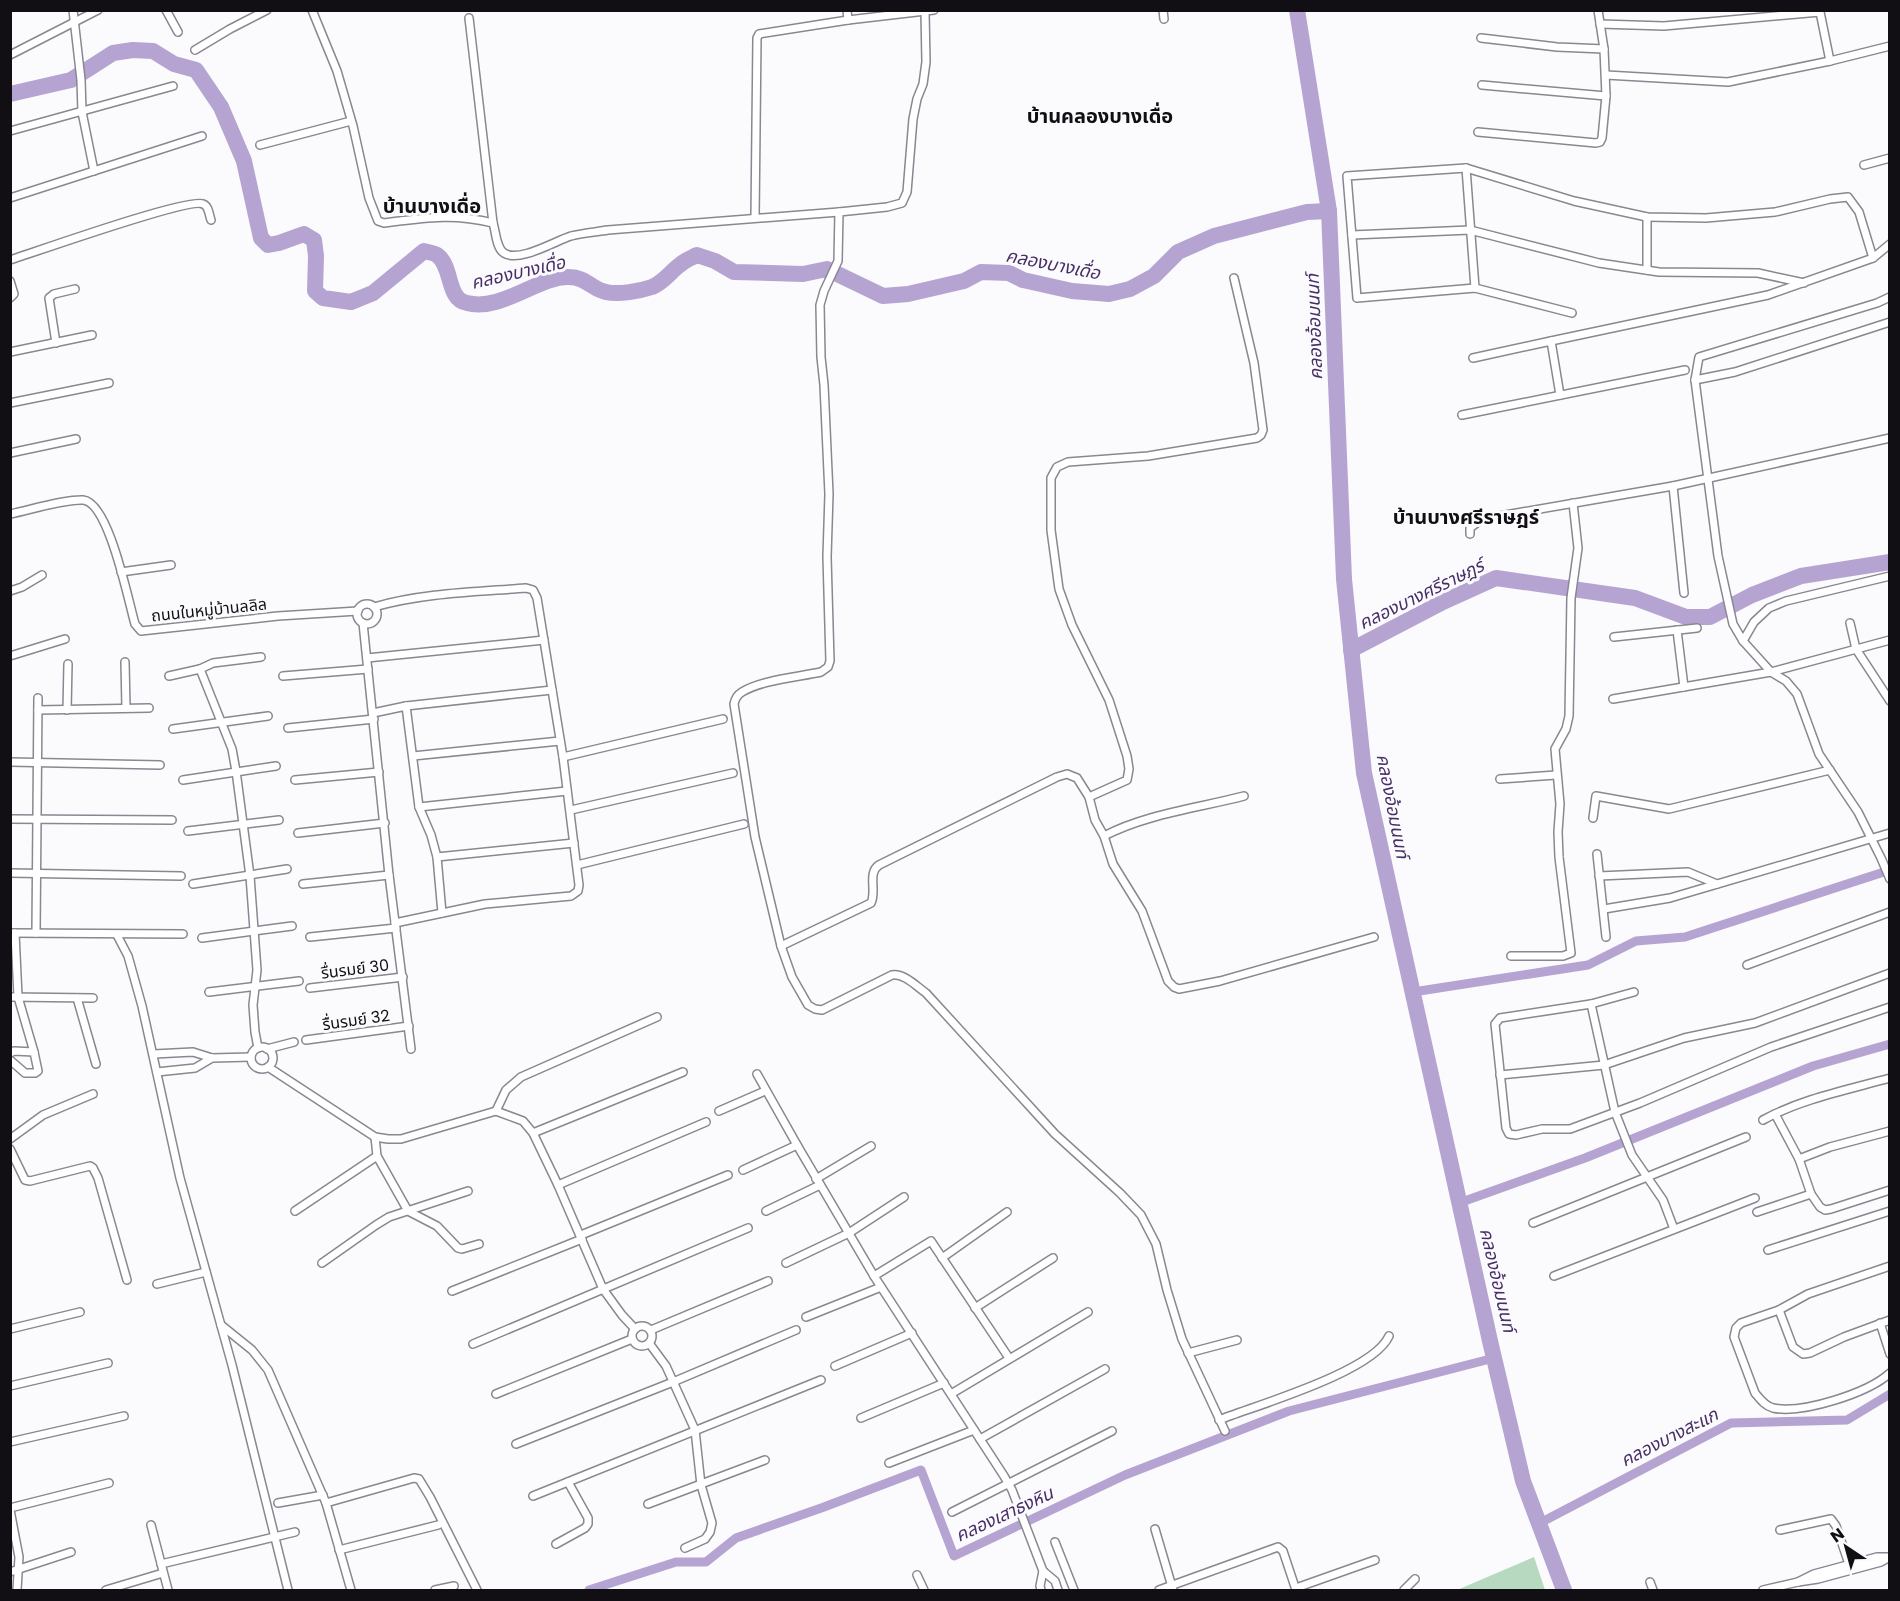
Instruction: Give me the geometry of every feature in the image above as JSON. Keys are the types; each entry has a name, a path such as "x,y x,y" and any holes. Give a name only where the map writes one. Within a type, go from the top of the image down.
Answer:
{"street":[{"path":"73,10 81,80 82,112 94,171"},
{"path":"10,55 98,10"},
{"path":"166,10 178,32"},
{"path":"195,50 230,28 267,10"},
{"path":"312,10 332,54 351,120 369,198 378,221 384,224 443,216 493,223"},
{"path":"847,10 848,20"},
{"path":"755,217 759,34 934,10"},
{"path":"1163,10 1164,19"},
{"path":"1478,132 1596,144 1600,142 1606,96 1606,75 1598,10"},
{"path":"469,18 493,223 500,248 506,254 514,255 534,252 570,237 587,233 755,217 839,212 887,207 902,203 907,192 913,119 923,84 926,62 925,12"},
{"path":"1600,24 1664,26 1820,12 1830,61"},
{"path":"1481,38 1557,47 1604,49"},
{"path":"1606,75 1728,82 1890,46"},
{"path":"1482,85 1606,96"},
{"path":"10,131 173,86"},
{"path":"260,145 351,120"},
{"path":"10,198 202,136"},
{"path":"1864,165 1890,158"},
{"path":"1466,168 1475,288"},
{"path":"1572,313 1475,288 1357,298 1347,176 1466,168 1574,201 1647,217 1706,218 1775,212 1848,197 1859,212 1873,258"},
{"path":"10,260 170,208 203,204 207,207 211,220"},
{"path":"839,212 838,261 820,305 830,494 827,557 830,661 828,667 821,672 759,686 740,693 734,704 754,837 781,946 792,977 808,1005 815,1009 822,1010 876,982 897,974 926,993 1055,1134 1141,1215 1156,1244 1167,1290 1188,1353 1225,1431"},
{"path":"1647,217 1647,270"},
{"path":"1352,235 1470,230 1599,263 1647,270 1758,273 1804,283"},
{"path":"1473,358 1768,295 1873,258 1890,244"},
{"path":"1089,796 1127,780 1129,769 1121,734 1109,700 1072,626 1059,589 1051,520 1051,478 1058,467 1068,462 1164,454 1257,438 1261,435 1262,418 1254,363 1234,278"},
{"path":"10,281 14,294 10,298"},
{"path":"57,343 49,298 54,294 75,289"},
{"path":"1890,297 1877,303 1699,357 1695,380 1718,556 1733,624 1743,640 1771,672 1786,681 1797,694 1819,754 1858,812 1890,879"},
{"path":"1695,380 1735,372 1890,322"},
{"path":"10,352 92,335"},
{"path":"1551,341 1560,394"},
{"path":"1462,415 1685,370"},
{"path":"10,404 109,383"},
{"path":"1470,534 1470,528 1482,519 1673,486 1890,438"},
{"path":"10,453 76,440"},
{"path":"1673,486 1684,592"},
{"name":"ถนนในหมู่บ้านลลิล","path":"11,513 71,501 89,502 97,508 111,535 135,624 141,630 278,616 358,611"},
{"path":"1511,956 1563,956 1571,953 1559,857 1560,804 1555,749 1566,729 1569,716 1571,598 1578,548 1573,503"},
{"path":"121,572 171,565"},
{"path":"10,591 42,575"},
{"path":"1743,640 1754,622 1769,608 1786,601 1890,576"},
{"path":"310,937 395,925 485,904 571,896 578,891 571,810 537,598 533,590 526,588 416,598 374,607 363,606 358,611 358,618 363,623 389,875 395,925 403,977 411,1049"},
{"path":"363,623 371,623 376,618 374,607"},
{"path":"1850,623 1856,649 1890,701"},
{"path":"1614,637 1698,628"},
{"path":"1677,630 1684,687"},
{"path":"10,656 65,639"},
{"path":"367,658 544,640"},
{"path":"1613,699 1771,672 1890,640"},
{"path":"169,676 200,669 213,663 261,657"},
{"path":"125,662 126,708"},
{"path":"67,710 68,664"},
{"path":"200,669 232,749 236,771 255,931 257,970 254,986 254,1023 263,1048 272,1055 271,1064 265,1069 256,1068 253,1065 251,1057 255,1050 263,1048 294,1042"},
{"path":"283,676 368,669"},
{"path":"288,728 373,716 406,706 552,690"},
{"path":"36,933 38,698"},
{"path":"406,706 419,807 431,835 437,857 442,913"},
{"path":"38,710 149,708"},
{"path":"173,729 268,716"},
{"path":"563,757 723,719"},
{"path":"413,756 560,741"},
{"path":"10,762 160,765"},
{"path":"183,780 276,766"},
{"path":"1593,818 1596,796 1669,809 1830,770"},
{"path":"295,780 379,771"},
{"path":"571,810 733,773"},
{"path":"781,946 871,903 874,896 873,873 879,865 1067,774 1077,778 1089,796 1095,819 1104,836 1113,864 1142,911 1168,981 1174,987 1179,989 1220,981 1374,937"},
{"path":"1500,779 1556,775"},
{"path":"419,807 567,790"},
{"path":"1104,836 1117,829 1160,816 1244,796"},
{"path":"10,819 172,820"},
{"path":"188,831 279,820"},
{"path":"298,832 385,823"},
{"path":"577,865 744,824"},
{"path":"1604,909 1670,898 1890,832"},
{"path":"437,857 574,843"},
{"path":"1597,854 1606,937"},
{"path":"193,884 286,869"},
{"path":"1599,876 1688,872 1717,884"},
{"path":"10,873 181,876"},
{"path":"303,884 389,875"},
{"path":"1747,965 1890,912"},
{"path":"202,938 292,926"},
{"path":"10,1060 25,1073 35,1073 39,1067 14,997 13,933 183,934"},
{"path":"117,935 128,956 154,1054 180,1178 221,1325 288,1590"},
{"path":"1500,1075 1604,1065 1684,1038 1755,1023 1890,973"},
{"name":"รื่นรมย์ 30","path":"310,988 403,977"},
{"path":"209,992 299,981"},
{"path":"1634,992 1591,1004 1500,1018 1495,1024 1506,1128 1509,1134 1516,1135 1542,1129 1570,1129 1771,1047 1890,1007"},
{"path":"14,997 93,998"},
{"path":"77,998 96,1064"},
{"path":"1591,1004 1615,1112 1632,1155 1668,1209 1674,1229"},
{"path":"496,1111 506,1090 521,1077 657,1017"},
{"name":"รื่นรมย์ 32","path":"306,1040 409,1026"},
{"path":"10,1053 34,1052"},
{"path":"154,1054 193,1052 212,1058 251,1057"},
{"path":"157,1072 195,1068 212,1058"},
{"path":"268,1067 375,1137 401,1139 496,1111 523,1121 533,1133 558,1185 603,1289 635,1329"},
{"path":"533,1133 683,1072"},
{"path":"757,1074 796,1146 874,1276 1009,1485 1043,1571 1055,1581 1058,1590"},
{"path":"1763,1120 1819,1098 1890,1078"},
{"path":"719,1112 765,1091"},
{"path":"10,1139 43,1116 93,1094"},
{"path":"1775,1114 1798,1159 1811,1194 1820,1207 1825,1210 1831,1209 1890,1190"},
{"path":"558,1185 706,1122"},
{"path":"1798,1159 1830,1147 1890,1131"},
{"path":"375,1137 377,1156 408,1211 437,1226 458,1248 479,1244"},
{"path":"1533,1223 1746,1137"},
{"path":"743,1170 796,1146"},
{"path":"766,1211 818,1182 871,1146"},
{"path":"10,1149 25,1180 30,1181 90,1166 93,1168 98,1178 127,1280"},
{"path":"295,1211 377,1156"},
{"path":"452,1291 728,1175"},
{"path":"322,1263 376,1225 408,1211 468,1191"},
{"path":"1756,1212 1811,1194"},
{"path":"786,1263 849,1233 904,1197"},
{"path":"1554,1276 1755,1198"},
{"path":"1768,1250 1890,1211"},
{"path":"942,1258 1006,1212"},
{"path":"473,1344 748,1228"},
{"path":"874,1276 931,1241 1009,1358"},
{"path":"975,1308 1053,1258"},
{"path":"1890,1266 1808,1294 1779,1310 1741,1323 1734,1332 1755,1393 1773,1408 1812,1406 1868,1388 1890,1373"},
{"path":"157,1284 206,1272"},
{"path":"651,1330 768,1281"},
{"path":"806,1317 882,1287"},
{"path":"1779,1310 1793,1347 1803,1354 1810,1353 1844,1336 1890,1320"},
{"path":"10,1329 80,1312"},
{"path":"951,1394 1088,1312"},
{"path":"1880,1323 1890,1354"},
{"path":"221,1325 252,1350 268,1370 323,1495 351,1590"},
{"path":"632,1340 642,1346 649,1343 652,1335 651,1330 645,1326 635,1329"},
{"path":"632,1340 635,1329"},
{"path":"516,1444 796,1330"},
{"path":"835,1366 912,1334"},
{"path":"1219,1420 1340,1375 1376,1353 1389,1336"},
{"path":"495,1394 632,1340"},
{"path":"1188,1353 1237,1340"},
{"path":"649,1343 666,1366 694,1430 700,1485 712,1523 705,1539 685,1548"},
{"path":"10,1386 108,1363"},
{"path":"980,1439 1105,1370"},
{"path":"533,1496 821,1380"},
{"path":"861,1418 944,1383"},
{"path":"10,1442 124,1416"},
{"path":"889,1463 974,1430"},
{"path":"952,1512 1112,1431"},
{"path":"648,1504 765,1460"},
{"path":"326,1503 414,1478 419,1479 477,1590"},
{"path":"556,1544 585,1528 588,1524 588,1518 568,1482"},
{"path":"17,1590 20,1568 11,1512 110,1483"},
{"path":"278,1503 323,1495"},
{"path":"1780,1530 1830,1519 1836,1526 1849,1564"},
{"path":"339,1550 438,1524"},
{"path":"151,1525 168,1590"},
{"path":"1155,1529 1172,1588"},
{"path":"161,1564 295,1532"},
{"path":"1055,1542 1074,1590"},
{"path":"1159,1590 1172,1588 1278,1547 1283,1551 1296,1589 1375,1560"},
{"path":"10,1572 71,1552"},
{"path":"1798,1582 1806,1576 1849,1564 1888,1557"},
{"path":"1763,1590 1818,1579 1881,1562 1888,1557"},
{"path":"1041,1590 1043,1571"},
{"path":"106,1590 164,1573"},
{"path":"917,1575 924,1590"},
{"path":"1404,1590 1415,1579"},
{"path":"1650,1582 1653,1590"},
{"path":"435,1590 454,1586"}],"green space":[{"path":"1534,1557 1545,1590 1457,1590"}],"waterway":[{"name":"คลองอ้อมนนท์","path":"1297,10 1329,211 1344,579 1364,773 1523,1481 1564,1590"},
{"name":"คลองบางเดื่อ","path":"10,94 71,80 113,53 133,50 153,51 174,64 196,70 221,107 244,161 261,238 268,245 304,234 314,240 315,291 323,298 351,302 373,293 424,251 436,254 442,260 452,289 460,300 480,304 493,303 557,278 580,279 597,289 611,293 642,290 656,285 683,263 697,255 715,261 734,272 803,274 827,269 883,296 908,294 964,281 981,272 1009,273 1023,280 1072,291 1109,294 1130,289 1154,276 1178,252 1214,236 1307,212 1329,211"},
{"name":"คลองบางศรีราษฎร์","path":"1351,650 1443,602 1496,578 1635,598 1686,617 1710,617 1752,595 1801,576 1890,562"},
{"path":"1413,992 1588,965 1636,941 1685,937 1890,870"},
{"path":"1459,1203 1585,1158 1813,1066 1890,1044"},
{"name":"คลองเสาธงหิน","path":"589,1590 676,1562 706,1562 736,1538 921,1470 954,1556 1125,1475 1289,1411 1494,1358"},
{"name":"คลองบางสะแก","path":"1538,1524 1731,1423 1847,1420 1890,1394"}],"district":[{"name":"บ้านคลองบางเดื่อ","path":"1100,116"},
{"name":"บ้านบางเดื่อ","path":"432,206"},
{"name":"บ้านบางศรีราษฎร์","path":"1466,517"}]}
